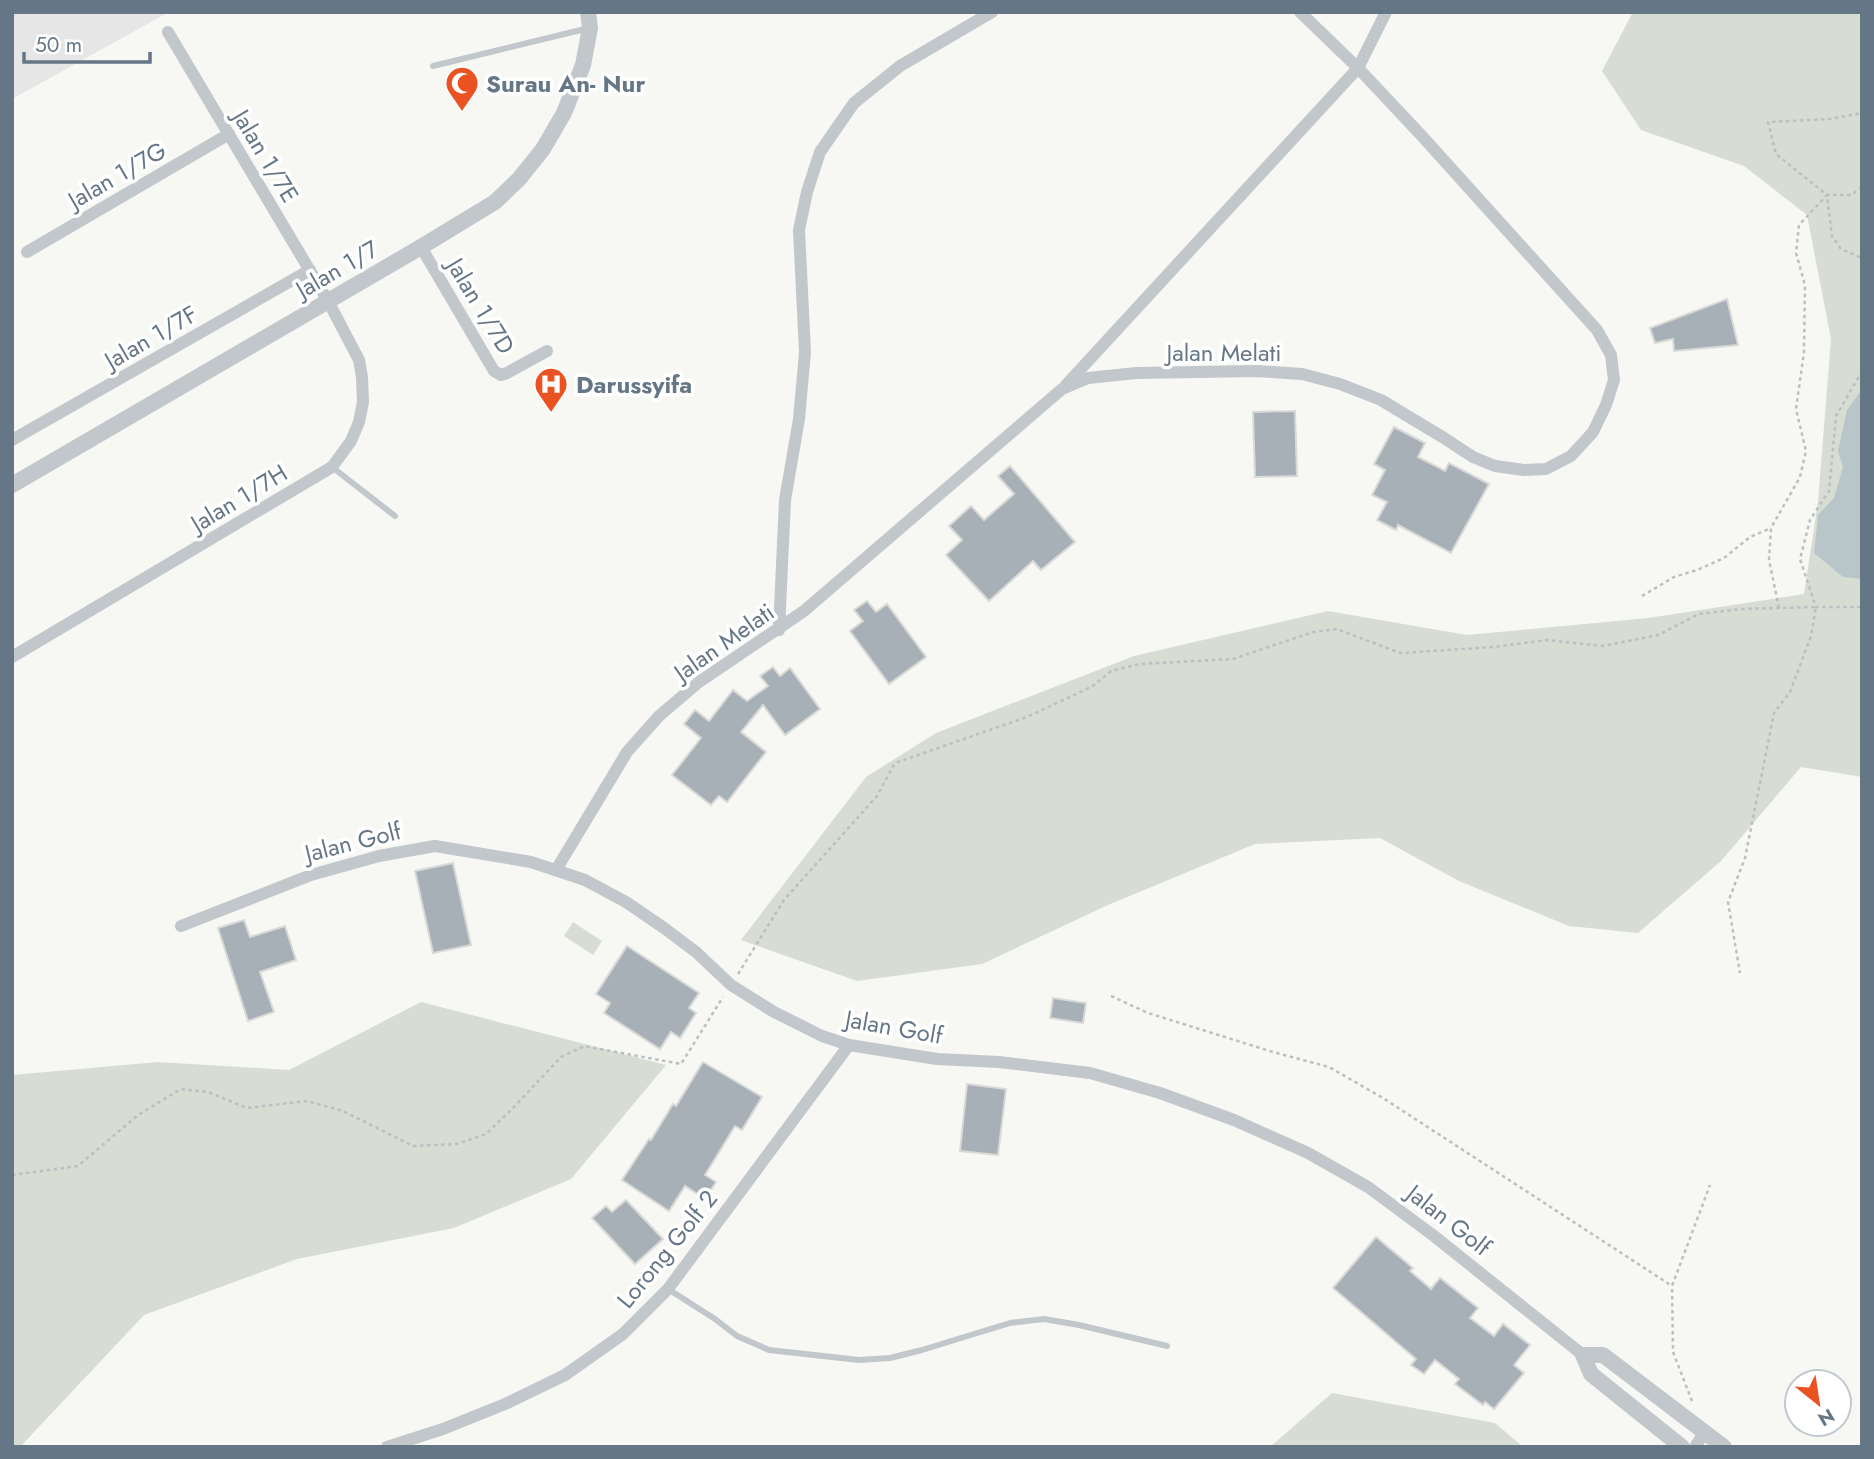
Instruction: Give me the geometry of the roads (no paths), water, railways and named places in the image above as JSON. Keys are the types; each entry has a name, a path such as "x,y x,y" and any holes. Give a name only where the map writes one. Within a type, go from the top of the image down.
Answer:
{"street":[{"path":"779,630 785,500 799,419 805,352 799,230 807,191 820,152 854,103 900,66 992,12"},
{"name":"Jalan Melati","path":"556,870 626,752 659,716 699,682 804,611 1062,389 1088,378 1136,373 1257,371 1302,374 1340,384 1381,400 1473,457 1495,466 1524,470 1546,469 1571,456 1593,432 1614,380 1611,355 1597,330 1358,68 1300,12"},
{"path":"1062,389 1358,68 1387,12"},
{"name":"Jalan 1/7","path":"12,485 495,202 519,179 543,149 564,113 583,65 589,20"},
{"name":"Jalan 1/7E","path":"168,32 328,301"},
{"name":"Jalan 1/7G","path":"27,252 229,134"},
{"name":"Jalan 1/7D","path":"421,247 494,371 501,375 507,373 547,351"},
{"name":"Jalan 1/7F","path":"12,440 310,270"},
{"name":"Jalan 1/7H","path":"12,657 332,467 351,441 359,422 363,401 359,360 328,301"},
{"name":"Jalan Golf","path":"181,926 311,874 379,856 435,846 531,862 585,880 626,902 664,928 696,952 731,985 774,1012 822,1036 849,1045 937,1059 999,1062 1090,1073 1160,1093 1234,1120 1308,1153 1368,1187 1434,1236 1583,1355 1591,1374 1682,1447"},
{"name":"Lorong Golf 2","path":"387,1447 505,1404 565,1375 623,1334 668,1289 849,1045"},
{"name":"Jalan Golf","path":"1583,1355 1603,1355 1700,1440 1724,1447"}],"lane":[{"path":"433,66 589,20"},
{"path":"332,467 395,516"},
{"path":"668,1289 715,1318 737,1336 769,1350 859,1360 890,1358 1010,1323 1044,1319 1167,1346"}],"place":[{"name":"Surau An- Nur","path":"462,113"},
{"name":"Darussyifa","path":"551,414"}]}
